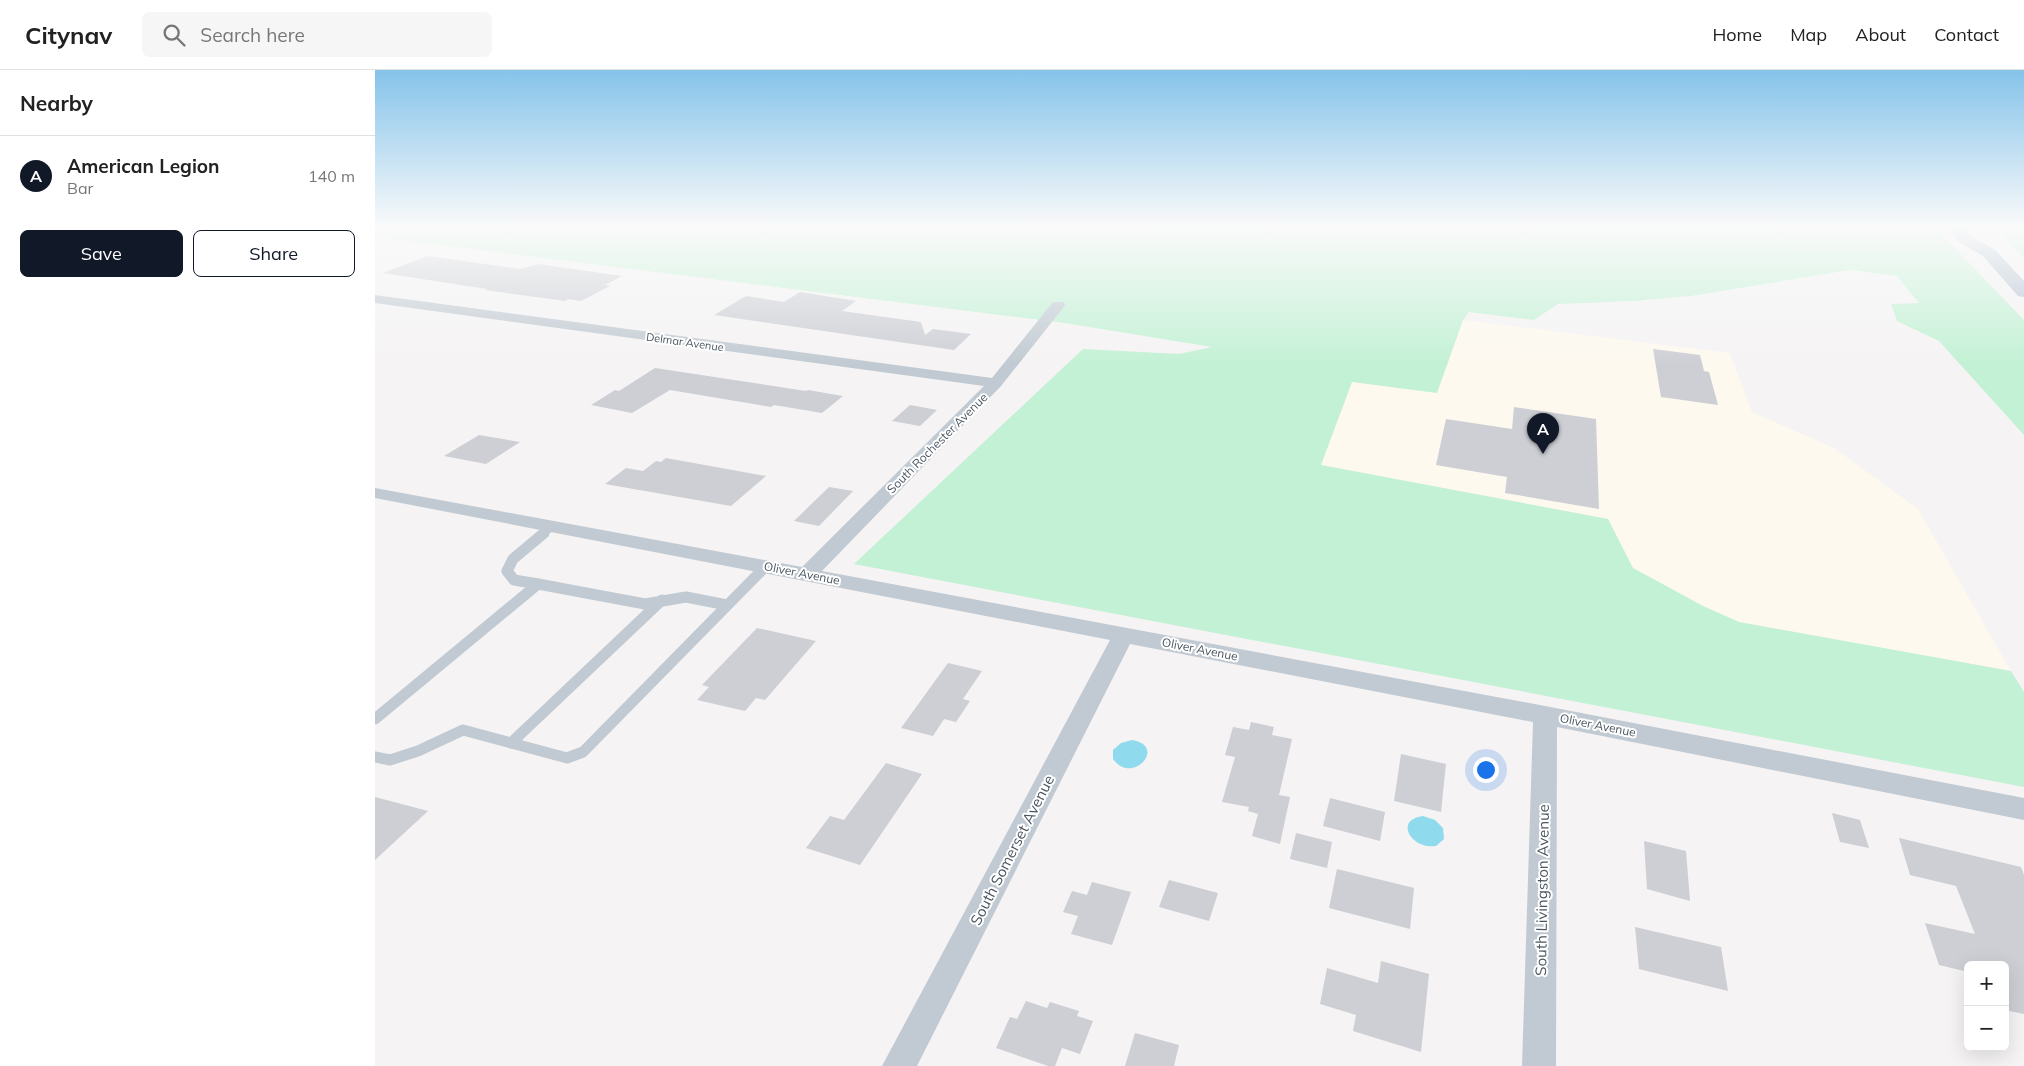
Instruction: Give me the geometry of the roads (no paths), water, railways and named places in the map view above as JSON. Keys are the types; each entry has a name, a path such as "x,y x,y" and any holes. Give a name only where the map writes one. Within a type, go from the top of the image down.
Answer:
{"main road":[{"path":"2010,271 2024,292"}],"street":[{"name":"Delmar Avenue","path":"375,299 996,383"},
{"name":"South Rochester Avenue","path":"807,574 996,383 1058,305"},
{"name":"Oliver Avenue","path":"375,493 1124,634 2024,809"},
{"name":"South Somerset Avenue","path":"899,1066 1124,634"},
{"name":"South Livingston Avenue","path":"1539,1066 1545,715"}],"lane":[{"path":"552,526 513,559 507,571 514,580 645,604 686,597 727,605"},
{"path":"375,758 390,760 418,751 463,730 567,758 583,752 766,566"},
{"path":"375,719 538,584"},
{"path":"511,743 662,600"}],"water":[{"path":"1132,740 1142,744 1147,749 1147,756 1137,766 1129,768 1121,766 1113,759 1113,750 1121,743"},
{"path":"1423,816 1435,820 1443,828 1444,839 1436,846 1420,844 1409,834 1409,823"}],"place":[{"name":"American Legion","path":"1543,454"}]}
